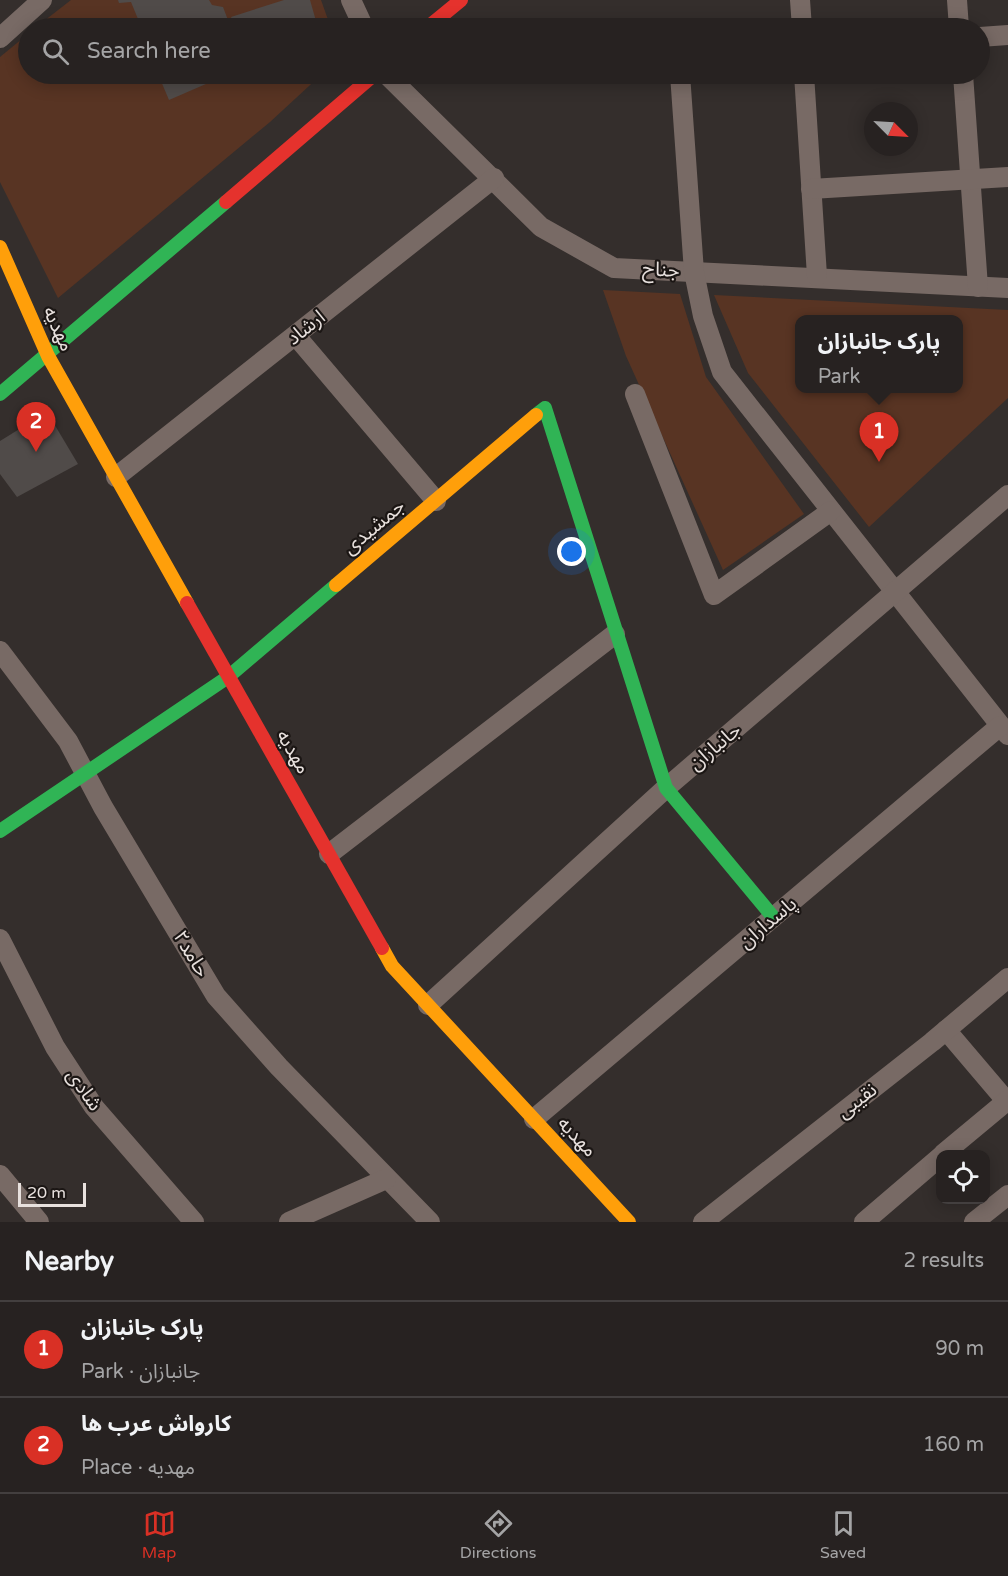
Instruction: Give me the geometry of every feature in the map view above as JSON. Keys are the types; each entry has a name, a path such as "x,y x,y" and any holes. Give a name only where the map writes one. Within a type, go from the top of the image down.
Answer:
{"street":[{"path":"22,18 42,0"},
{"path":"351,0 359,18"},
{"path":"439,18 460,0"},
{"path":"800,0 801,18"},
{"path":"957,0 959,18"},
{"path":"0,38 18,22"},
{"path":"990,36 1008,35"},
{"path":"0,394 48,356 363,84"},
{"name":"جناح","path":"397,84 541,227 614,268 817,276 1008,288"},
{"path":"681,84 694,272 703,316 722,372 1005,730"},
{"path":"805,84 817,276"},
{"path":"964,84 978,287"},
{"path":"811,189 1008,177"},
{"name":"ارشاد","path":"116,477 494,178"},
{"name":"مهدیه","path":"0,249 48,356 392,966 630,1222"},
{"path":"296,336 436,501"},
{"path":"635,394 714,596 831,511"},
{"name":"جمشیدی","path":"0,831 228,677 545,408 615,634"},
{"name":"جانبازان","path":"428,1005 666,788 1008,495"},
{"path":"329,854 615,634 666,788 774,918"},
{"name":"حامد۲","path":"0,651 68,741 216,996 279,1067 430,1222"},
{"name":"پاسداران","path":"534,1119 774,918 1005,730"},
{"name":"شادی","path":"0,939 55,1047 94,1107 194,1222"},
{"name":"نقیبی","path":"703,1222 946,1030 1008,978"},
{"path":"946,1030 1008,1101 949,1150"},
{"path":"864,1222 936,1161"},
{"path":"0,1174 39,1222"},
{"path":"289,1222 386,1179"},
{"path":"974,1222 1008,1195"}],"shaded area":[{"path":"71,0 321,0 327,18 48,18"},
{"path":"18,42 18,84 311,84 270,122 58,298 0,182 0,57"},
{"path":"603,290 680,294 706,377 804,514 723,570 626,356"},
{"path":"714,295 1008,310 1008,398 869,527 748,373"}],"building":[{"path":"118,0 209,0 212,5 223,7 227,18 138,18 131,2 119,3"},
{"path":"284,0 310,0 315,18 231,18"},
{"path":"162,84 206,84 169,100"},
{"path":"47,412 78,464 17,497 0,474 0,441"}],"traffic: fast":[{"path":"0,394 226,202"},
{"path":"536,415 545,408 666,788 774,918"},
{"path":"0,831 228,677 336,585"}],"traffic: slow":[{"path":"0,247 48,356 187,603"},
{"path":"336,585 536,415"},
{"path":"382,948 392,966 629,1222"}],"traffic: jam":[{"path":"439,18 461,0"},
{"path":"226,202 363,84"},
{"path":"187,603 382,948"}],"place":[{"name":"کارواش عرب ها","path":"36,452"},
{"name":"پارک جانبازان","path":"879,462"}]}
